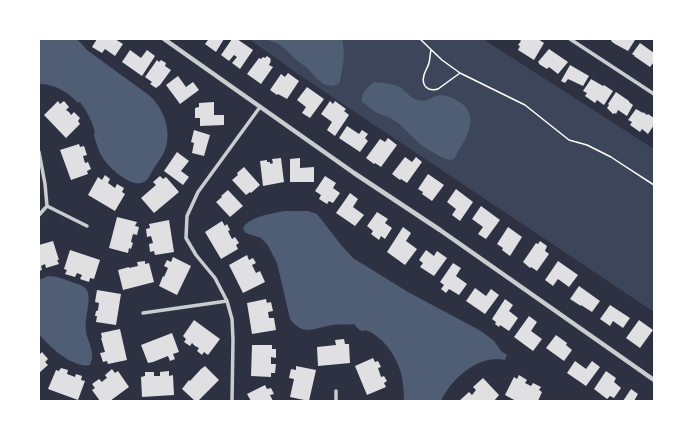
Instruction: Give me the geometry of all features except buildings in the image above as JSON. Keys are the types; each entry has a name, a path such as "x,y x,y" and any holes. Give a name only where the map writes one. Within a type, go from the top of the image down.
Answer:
{"street":[{"path":"164,39 354,173 446,234 654,380"},
{"path":"570,39 654,94"},
{"path":"232,401 232,319 227,301 215,278 196,255 186,238 187,216 198,192 260,107"},
{"path":"39,152 45,184 46,206 39,215"},
{"path":"46,206 87,226"},
{"path":"143,313 227,301"},
{"path":"336,391 336,401"}],"path":[{"path":"420,39 442,60 460,73 525,106 569,140 587,145 612,157 654,185"},
{"path":"431,49 429,63 424,77 424,84 427,88 434,91 460,73"}],"shaded area":[{"path":"39,39 76,39 87,50 155,101 163,114 168,135 163,155 146,181 141,183 132,182 121,176 108,164 98,149 91,120 80,102 78,103 70,95 56,87 39,84"},
{"path":"249,39 483,39 654,149 654,312 298,74"},
{"path":"265,39 342,39 344,62 339,84 328,86 320,82 306,67 282,46"},
{"path":"374,82 398,86 411,97 422,101 441,95 461,103 470,115 470,123 466,138 454,159 449,160 429,150 420,144 398,123 377,113 362,102 362,96 365,90"},
{"path":"285,211 308,211 317,214 353,258 408,292 481,331 494,341 501,351 507,355 505,360 495,359 485,361 467,370 452,384 441,401 404,401 404,391 399,366 388,347 378,337 366,330 361,330 354,324 332,325 305,330 295,325 290,319 277,263 267,244 261,238 246,233 243,229 250,221 267,214"},
{"path":"48,276 60,278 80,285 88,292 89,300 86,332 92,352 92,361 90,365 77,364 62,356 39,334 39,280"}]}
